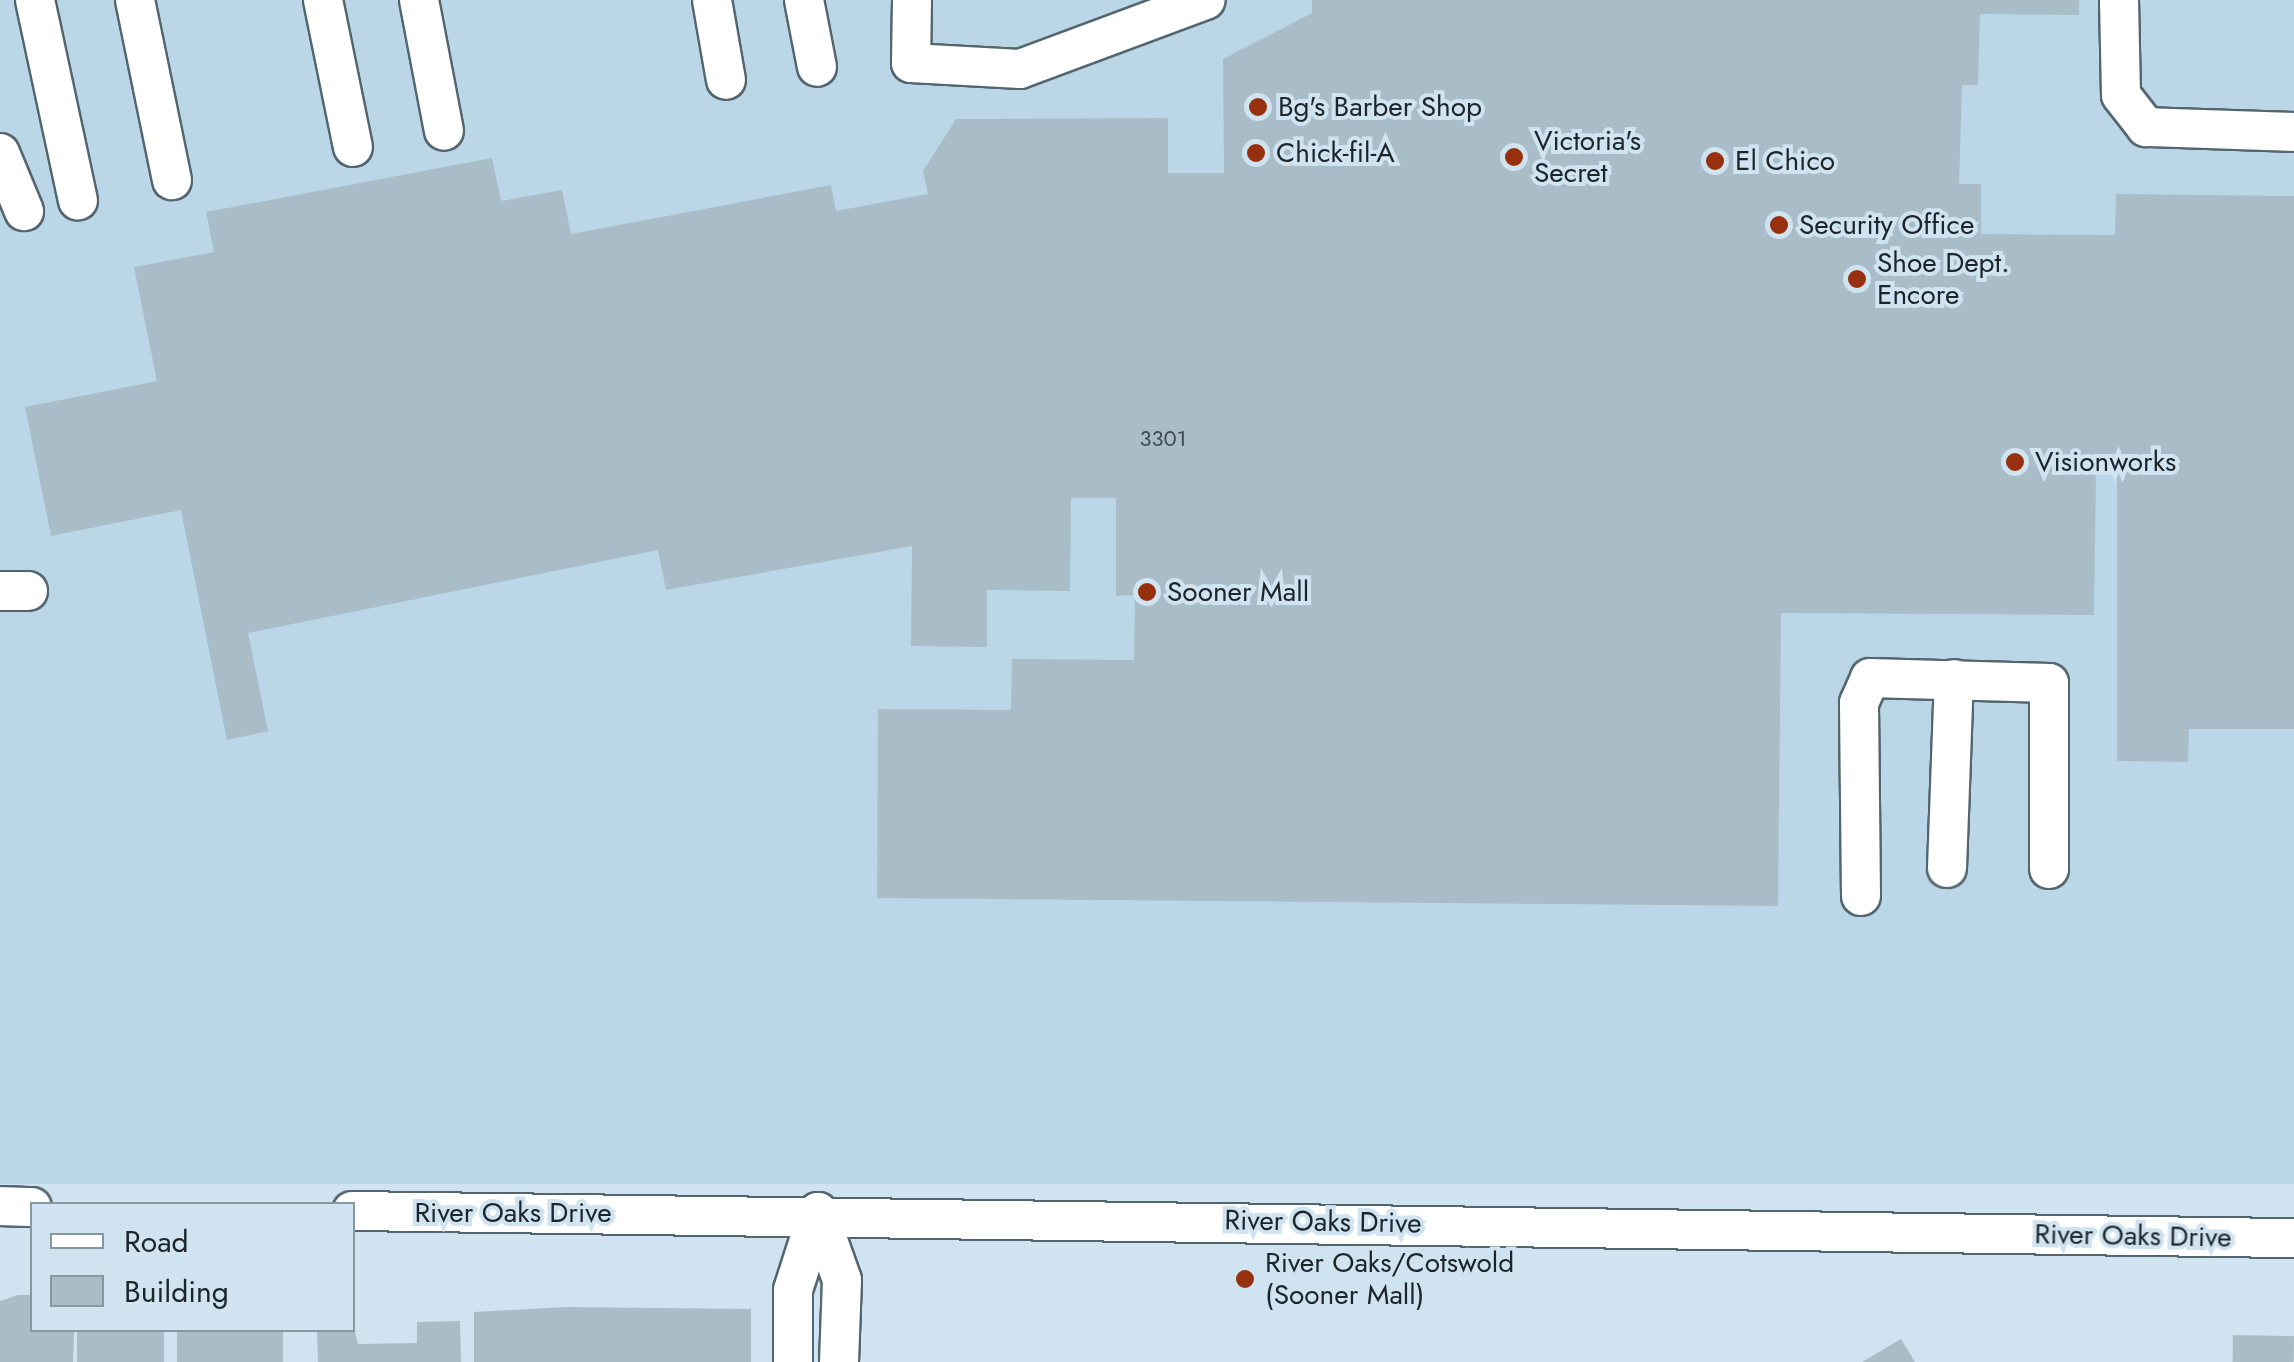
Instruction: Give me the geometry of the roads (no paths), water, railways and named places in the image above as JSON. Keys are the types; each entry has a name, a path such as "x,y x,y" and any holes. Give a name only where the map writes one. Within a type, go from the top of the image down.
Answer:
{"street":[{"path":"34,0 78,200"},
{"path":"135,0 172,180"},
{"path":"323,0 353,147"},
{"path":"419,0 444,131"},
{"path":"712,0 726,80"},
{"path":"804,0 817,67"},
{"path":"912,0 912,64 1020,69 1179,6"},
{"path":"2119,0 2120,96 2146,127 2294,132"},
{"path":"0,153 24,211"},
{"path":"1861,896 1863,689 1870,678 2049,683 2049,869"},
{"path":"1948,868 1954,679"},
{"path":"0,1206 30,1207"},
{"name":"River Oaks Drive","path":"355,1211 818,1212 2294,1238"},
{"path":"793,1362 793,1290 818,1212"},
{"path":"818,1212 842,1280 839,1362"}],"place":[{"name":"Bg's Barber Shop","path":"1258,107"},
{"name":"Chick-fil-A","path":"1256,153"},
{"name":"Victoria's Secret","path":"1514,157"},
{"name":"El Chico","path":"1715,161"},
{"name":"Security Office","path":"1779,225"},
{"name":"Shoe Dept. Encore","path":"1857,279"},
{"name":"Visionworks","path":"2015,462"},
{"name":"Sooner Mall","path":"1147,592"},
{"name":"River Oaks/Cotswold (Sooner Mall)","path":"1245,1279"}]}
